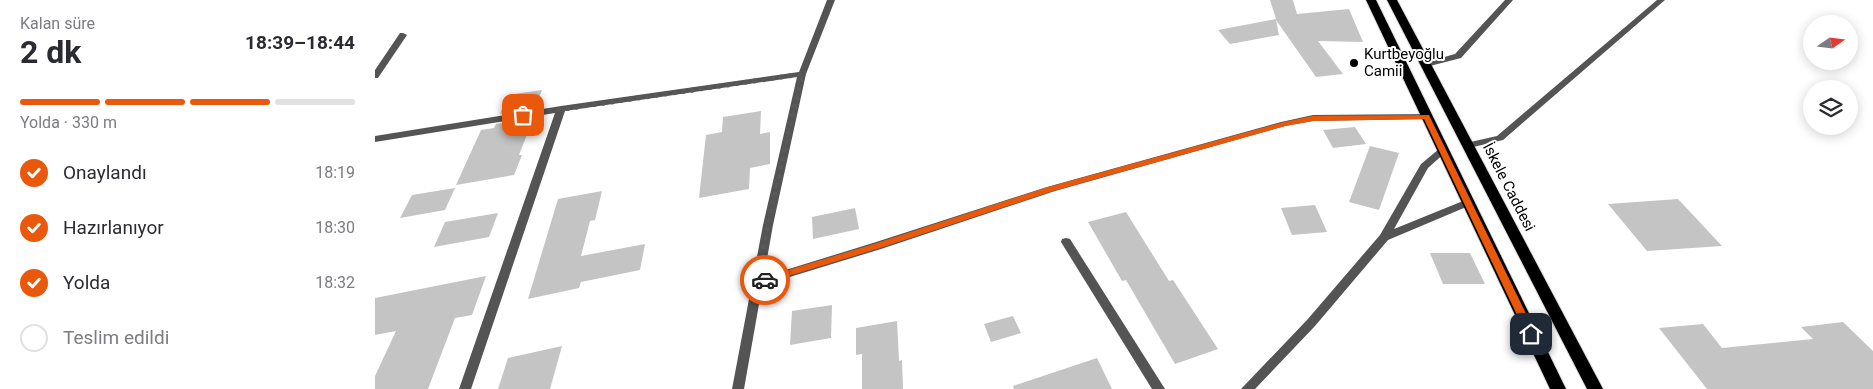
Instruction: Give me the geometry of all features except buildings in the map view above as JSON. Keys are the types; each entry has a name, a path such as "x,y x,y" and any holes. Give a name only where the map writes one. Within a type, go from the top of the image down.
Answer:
{"main road":[{"path":"1371,0 1557,389"},
{"name":"İskele Caddesi","path":"1392,0 1595,389"}],"street":[{"path":"738,389 768,225 802,74 831,0"},
{"path":"1427,65 1458,56 1509,0"},
{"path":"1469,145 1500,138 1661,0"},
{"path":"375,76 403,35"},
{"path":"375,139 561,109 802,74"},
{"path":"465,389 561,109"},
{"path":"757,282 877,246 1051,189 1284,124 1313,118 1427,117"},
{"path":"1247,389 1311,323 1384,237 1425,166 1442,151"},
{"path":"1384,237 1467,203"},
{"path":"1066,242 1159,389"}],"way so far":[{"path":"523,115 802,74 757,282 765,280"}],"place":[{"name":"Kurtbeyoğlu Camii","path":"1354,63"}],"route":[{"path":"765,280 877,246 1051,189 1284,124 1313,118 1427,117 1531,334"}]}
